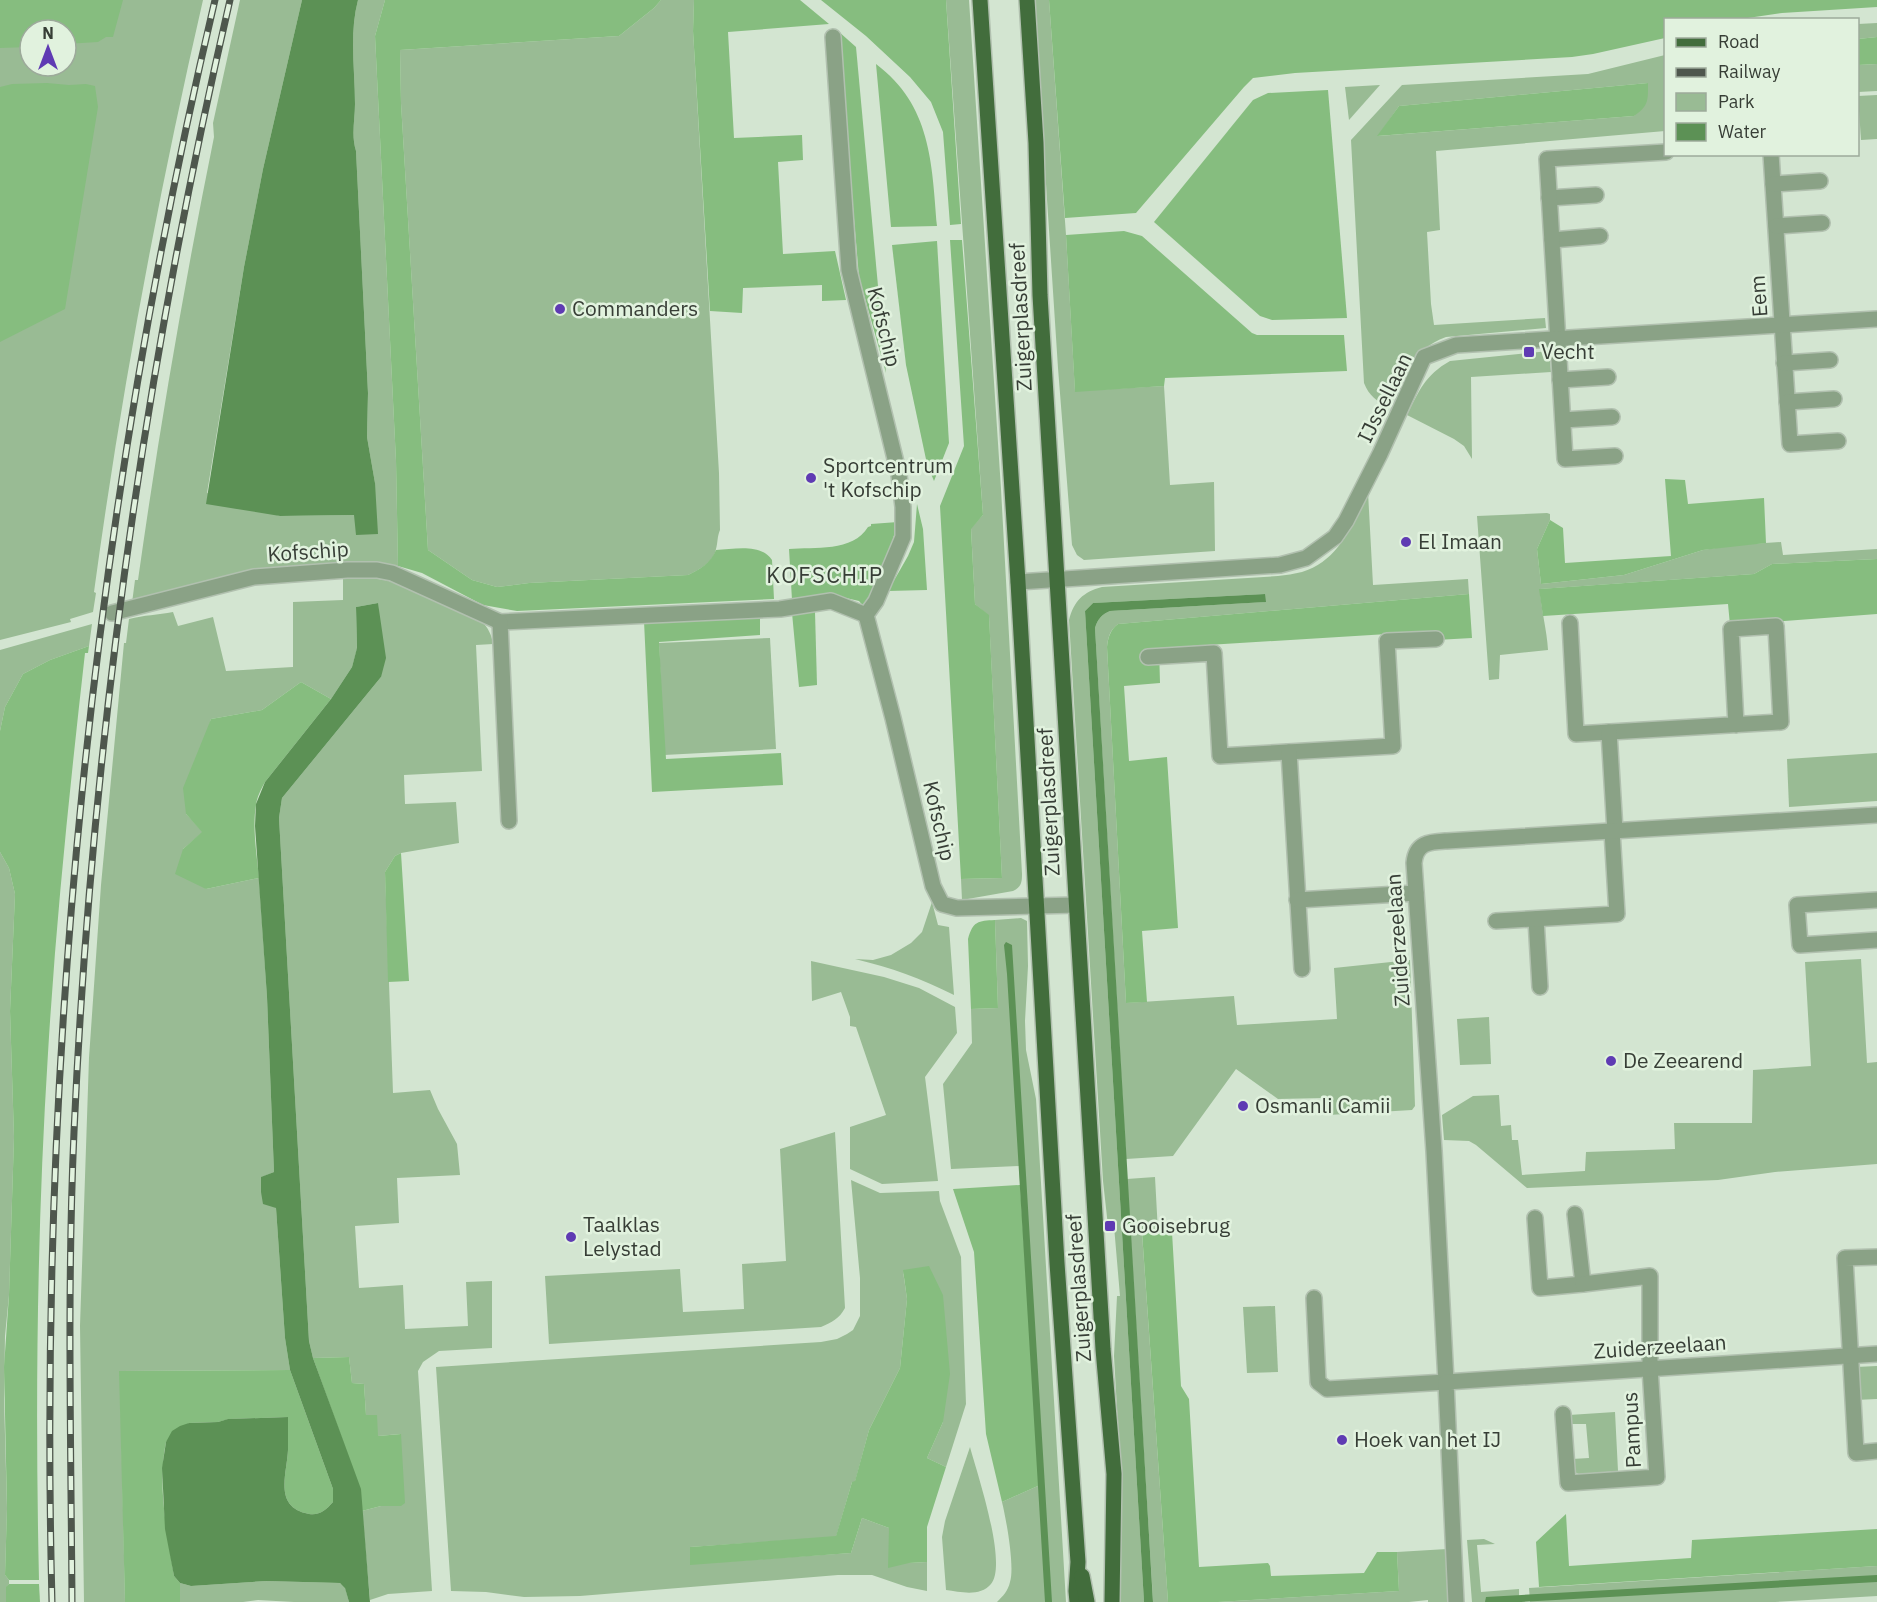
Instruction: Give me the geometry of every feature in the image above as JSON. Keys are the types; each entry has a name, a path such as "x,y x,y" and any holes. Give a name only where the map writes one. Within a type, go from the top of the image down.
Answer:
{"main road":[{"name":"Zuigerplasdreef","path":"980,0 1018,582 1063,1365 1078,1562 1077,1602"},
{"name":"Zuigerplasdreef","path":"1027,0 1036,143 1040,295 1076,905 1103,1349 1114,1474 1112,1602"},
{"name":"Zuigerplasdreef","path":"1078,1562 1087,1602"}],"street":[{"name":"Kofschip","path":"834,37 849,270 899,475 903,507 903,537 876,601 866,615"},
{"path":"1615,456 1565,459 1547,159 1664,152"},
{"name":"Eem","path":"1771,156 1790,444 1838,441"},
{"path":"1773,184 1820,181"},
{"path":"1549,198 1596,195"},
{"path":"1776,226 1822,223"},
{"path":"1552,240 1600,236"},
{"name":"IJssellaan","path":"1018,582 1280,565 1306,558 1335,537 1346,521 1380,454 1424,357 1456,345 1877,319"},
{"path":"1784,363 1830,360"},
{"path":"1560,380 1608,377"},
{"path":"1787,402 1834,399"},
{"path":"1563,420 1612,417"},
{"name":"Kofschip","path":"112,613 254,577 377,570 392,573 500,622 780,609 831,601 866,615"},
{"name":"Kofschip","path":"866,615 933,886 942,904 957,908 1076,905"},
{"path":"500,622 509,820"},
{"path":"1570,623 1576,734 1782,723 1776,626 1731,629 1736,725"},
{"path":"1148,657 1214,653 1220,756 1393,746 1387,641 1436,639"},
{"path":"1497,921 1617,914 1609,732"},
{"path":"1289,752 1302,969"},
{"name":"Zuiderzeelaan","path":"1456,1602 1434,1151 1415,853 1423,845 1432,842 1877,815"},
{"path":"1297,900 1416,893"},
{"path":"1877,900 1797,905 1800,945 1877,940"},
{"path":"1536,919 1540,987"},
{"path":"1575,1214 1582,1284"},
{"path":"1534,1218 1540,1287 1650,1276 1650,1368"},
{"path":"1877,1257 1845,1258 1856,1453 1877,1451"},
{"path":"1314,1298 1318,1382 1327,1389 1446,1382"},
{"name":"Zuiderzeelaan","path":"1446,1382 1877,1354"},
{"name":"Pampus","path":"1563,1414 1568,1483 1657,1477 1650,1368"}],"green space":[{"path":"0,0 203,0 142,295 116,443 93,612 70,619 71,622 0,640"},
{"path":"240,0 302,0 263,169 244,267 207,493 280,516 355,515 375,483 367,437 368,393 356,151 353,133 355,104 353,39 358,0 385,0 375,36 396,461 398,566 376,563 254,569 132,603 135,580 138,580 182,303 214,137 213,123"},
{"name":"Commanders","path":"661,0 694,0 693,31 719,473 720,530 715,554 705,565 688,575 529,583 497,587 472,580 428,550 401,103 400,50 619,36"},
{"path":"946,0 969,0 1001,489 1022,874 1018,888 1013,891 962,900 961,879 1002,878 989,616 975,604 971,528 983,515"},
{"path":"1034,0 1049,0 1075,391 1164,386 1170,485 1214,482 1215,551 1084,560 1077,555 1072,545"},
{"path":"1877,23 1877,37 1859,39 1859,24"},
{"path":"1664,55 1664,131 1436,151 1440,230 1427,232 1434,325 1545,318 1546,328 1446,337 1434,342 1409,365 1389,408 1371,395 1364,383 1351,140 1402,85 1588,74","holes":["1648,83 1634,116 1378,136 1399,106"]},
{"path":"1877,64 1877,91 1859,92 1859,65"},
{"path":"1380,85 1349,120 1345,87"},
{"path":"1877,95 1877,139 1861,140 1859,96"},
{"path":"1549,351 1551,372 1471,377 1472,459 1464,446 1454,439 1407,415 1419,391 1429,378 1450,361"},
{"path":"1368,492 1373,585 1468,579 1469,594 1118,624 1110,634 1107,647 1126,1003 1234,996 1237,1025 1337,1019 1334,968 1410,960 1415,1106 1412,1110 1328,1115 1324,1098 1278,1099 1236,1069 1173,1156 1126,1159 1095,628 1100,618 1110,611 1265,602 1265,594 1093,603 1085,611 1144,1602 1119,1602 1120,1462 1114,1356 1117,1296 1120,1296 1114,1226 1108,1226 1103,1181 1069,620 1080,598 1102,587 1278,576 1315,567 1326,559 1343,540"},
{"path":"1550,514 1550,520 1537,549 1541,584 1624,575 1703,550 1735,545 1781,542 1783,555 1877,549 1877,559 1772,564 1754,574 1540,589 1548,650 1500,655 1499,679 1489,680 1477,516"},
{"path":"371,578 414,589 482,622 493,644 476,645 482,771 404,775 405,804 456,802 459,843 401,853 395,856 385,872 393,1093 430,1090 457,1144 460,1175 397,1178 399,1223 355,1226 359,1288 403,1285 405,1329 468,1326 466,1282 492,1281 492,1348 439,1351 423,1362 418,1371 432,1591 388,1594 370,1600 362,1511 381,1506 401,1506 400,1434 378,1436 366,1415 364,1384 352,1383 349,1357 313,1358 309,1341 279,818 282,798 381,677 378,603 356,607 357,649 352,667 331,699 301,682 262,710 211,719 186,814 203,832 183,849 206,889 259,878 267,997 274,1172 262,1177 276,1208 285,1338 290,1370 120,1371 125,1602 84,1602 80,1326 89,1058 101,885 124,643 126,643 129,619 173,612 178,626 213,617 226,671 293,667 293,602 343,600 343,579"},
{"path":"92,624 89,646 50,660 23,674 5,707 0,731 0,650"},
{"path":"770,638 776,749 664,755 659,643"},
{"path":"1877,753 1877,801 1789,807 1787,759"},
{"path":"0,852 9,868 15,894 10,1011 14,1137 4,1399 7,1508 5,1575 9,1580 6,1588 6,1602 0,1602"},
{"path":"932,902 938,925 949,927 954,995 906,974 855,959 873,960 891,955 911,943 922,932"},
{"path":"1021,918 1027,921 1026,1050 1036,1099 1066,1602 997,1602 1007,1591 1011,1575 1009,1542 1002,1502 1040,1485 1019,1166 951,1169 943,1084 972,1043 971,1009 998,1008 995,920"},
{"path":"1861,959 1867,1063 1877,1062 1877,1164 1775,1172 1718,1180 1527,1188 1476,1145 1469,1141 1444,1140 1442,1115 1473,1096 1499,1095 1501,1126 1511,1125 1512,1140 1518,1140 1522,1175 1585,1171 1586,1152 1675,1149 1674,1123 1752,1123 1753,1070 1811,1066 1805,962"},
{"path":"811,961 884,977 919,988 955,1007 957,1033 925,1077 938,1181 882,1184 850,1169 850,1127 886,1115 856,1027 850,1026 850,1017 841,992 812,1001"},
{"path":"1489,1017 1491,1064 1460,1065 1457,1019"},
{"path":"835,1132 845,1308 835,1320 821,1327 549,1344 545,1276 680,1269 683,1312 744,1309 742,1264 786,1261 780,1149"},
{"path":"1155,1177 1158,1232 1142,1233 1168,1602 1153,1602 1127,1179"},
{"path":"851,1180 880,1193 939,1191 940,1201 961,1257 966,1404 946,1467 927,1458 943,1422 903,1271 907,1299 900,1368 869,1430 855,1482 852,1482 836,1537 690,1547 690,1564 851,1553 862,1518 889,1528 909,1563 927,1562 927,1591 872,1575 838,1575 580,1596 524,1597 486,1592 451,1591 436,1367 821,1342 837,1339 853,1330 860,1316 860,1278"},
{"path":"1275,1306 1278,1372 1247,1373 1243,1307"},
{"path":"1877,1366 1877,1399 1855,1400 1856,1367"},
{"path":"1615,1412 1618,1471 1579,1474 1572,1471 1572,1459 1589,1458 1586,1424 1570,1424 1569,1415"},
{"path":"970,1447 990,1518 996,1558 995,1573 991,1584 981,1591 970,1593 946,1590 942,1537 945,1521"},
{"path":"1484,1539 1495,1544 1477,1545 1481,1592 1519,1589 1519,1602 1472,1602 1467,1540"},
{"path":"1447,1549 1449,1602 1428,1602 1428,1600 1409,1602 1218,1602 1399,1591 1397,1552"},
{"path":"1877,1566 1877,1596 1775,1602 1530,1602 1529,1588"},
{"path":"266,1581 340,1583 345,1587 349,1602 258,1600 180,1602 180,1583 191,1586"}],"shaded area":[{"path":"0,0 123,0 113,37 106,37 98,42 78,43 78,18 18,18 18,47 0,48"},
{"path":"385,0 661,0 619,36 400,50 401,103 428,550 472,580 497,587 529,583 688,575 708,562 716,550 754,549 761,551 772,560 774,599 517,611 483,605 422,573 398,566 396,461 375,36"},
{"path":"694,0 800,0 829,24 728,32 734,138 802,135 803,160 778,162 783,254 835,251 846,300 822,301 822,285 743,288 742,313 710,311 693,31"},
{"path":"821,0 946,0 961,224 950,225 943,132 931,102 910,77 866,36"},
{"path":"1049,0 1877,0 1877,7 1782,13 1748,18 1664,18 1664,38 1572,57 1295,73 1253,78 1136,213 1065,218"},
{"path":"838,31 856,47 886,373 859,277"},
{"path":"1877,37 1877,64 1859,65 1859,39"},
{"path":"876,64 894,80 908,98 918,117 930,158 937,226 891,227"},
{"path":"47,83 95,86 98,107 65,309 0,342 0,87 12,84"},
{"path":"1648,83 1647,102 1643,109 1634,116 1377,136 1399,106"},
{"path":"1328,90 1347,318 1272,320 1260,316 1154,222 1253,100 1268,93"},
{"path":"1124,231 1142,236 1252,333 1257,335 1344,335 1347,371 1165,378 1164,386 1075,392 1066,235"},
{"path":"950,240 962,240 983,515 971,529 975,604 989,615 1002,878 961,879 940,506 964,446"},
{"path":"937,241 949,443 934,481 927,464 906,365 892,245"},
{"path":"1665,479 1685,480 1688,504 1764,498 1766,543 1703,550 1624,575 1541,584 1537,549 1550,520 1563,528 1565,563 1671,556"},
{"path":"917,504 923,529 927,590 888,591 914,542"},
{"path":"898,522 889,552 865,608 859,601 846,598 792,600 789,549 832,547 853,541 871,524"},
{"path":"1877,559 1877,614 1730,625 1728,604 1543,616 1539,589 1754,574 1772,564"},
{"path":"1469,594 1472,638 1436,640 1436,631 1159,648 1160,683 1124,686 1129,761 1167,757 1178,928 1142,931 1147,1002 1126,1003 1107,647 1113,629 1118,624"},
{"path":"815,612 817,685 799,687 792,613"},
{"path":"760,615 760,635 659,642 666,759 781,753 783,785 652,792 644,621"},
{"path":"89,646 88,653 85,653 64,853 44,1119 38,1316 39,1580 9,1580 5,1575 7,1508 4,1367 9,1295 14,1137 10,1011 15,894 9,868 0,852 0,731 5,707 23,674 50,660"},
{"path":"301,682 331,699 265,782 259,793 254,823 259,878 206,889 175,874 183,849 202,832 186,814 183,788 211,719 262,710"},
{"path":"401,853 409,981 388,982 385,872 395,856"},
{"path":"995,920 998,1008 971,1009 968,939 974,925"},
{"path":"1020,1185 1040,1485 1002,1502 986,1434 974,1252 953,1189"},
{"path":"1142,1232 1172,1232 1181,1386 1189,1399 1199,1567 1268,1563 1271,1576 1364,1573 1377,1552 1397,1552 1399,1591 1218,1602 1168,1602"},
{"path":"929,1266 943,1295 950,1374 943,1422 927,1458 946,1467 927,1527 927,1562 888,1568 889,1528 862,1518 851,1553 690,1565 690,1547 836,1536 869,1430 900,1368 907,1299 903,1270"},
{"path":"349,1357 352,1383 364,1384 366,1415 377,1415 378,1436 401,1434 405,1503 401,1506 381,1506 362,1511 360,1489 313,1358"},
{"path":"290,1370 333,1489 333,1502 317,1514 305,1513 295,1509 289,1503 284,1487 288,1450 288,1417 189,1423 166,1442 162,1475 166,1525 174,1576 180,1583 180,1602 125,1602 119,1371"},
{"path":"1566,1514 1569,1566 1691,1558 1692,1540 1877,1529 1877,1566 1539,1587 1536,1542"},
{"path":"9,1584 39,1584 40,1602 6,1602 6,1587"}],"water":[{"path":"302,0 358,0 353,39 355,104 353,133 356,151 368,393 367,437 375,483 378,534 356,535 354,515 280,516 206,504 244,267 263,169"},
{"path":"1265,594 1266,602 1110,611 1100,618 1095,628 1153,1602 1144,1602 1085,611 1093,603"},
{"path":"378,603 386,658 381,677 282,798 279,818 309,1341 313,1358 361,1489 370,1602 349,1602 345,1588 340,1583 266,1581 191,1586 180,1583 174,1576 165,1529 162,1468 166,1442 172,1431 180,1426 228,1419 288,1417 288,1450 284,1487 289,1503 295,1509 305,1513 317,1514 333,1502 333,1489 290,1370 285,1338 276,1208 263,1204 261,1192 261,1177 274,1172 267,997 255,826 256,804 265,782 331,699 352,667 357,648 356,607"},
{"path":"1006,942 1012,945 1052,1602 1045,1602 1004,945"},
{"path":"1877,1575 1877,1582 1521,1602 1485,1602 1486,1597"}],"railway":[{"path":"52,1602 50,1400 54,1198 65,997 82,796 105,595 135,396 172,197 215,0"},
{"path":"72,1602 70,1367 72,1191 82,989 93,847 108,704 147,421 199,140 230,0"}],"place":[{"name":"Commanders","path":"560,309"},
{"name":"Vecht","path":"1529,352"},
{"name":"Sportcentrum 't Kofschip","path":"811,478"},
{"name":"El Imaan","path":"1406,542"},
{"name":"De Zeearend","path":"1611,1061"},
{"name":"Osmanli Camii","path":"1243,1106"},
{"name":"Gooisebrug","path":"1110,1226"},
{"name":"Taalklas Lelystad","path":"571,1237"},
{"name":"Hoek van het IJ","path":"1342,1440"}],"district":[{"name":"KOFSCHIP","path":"825,575"}]}
